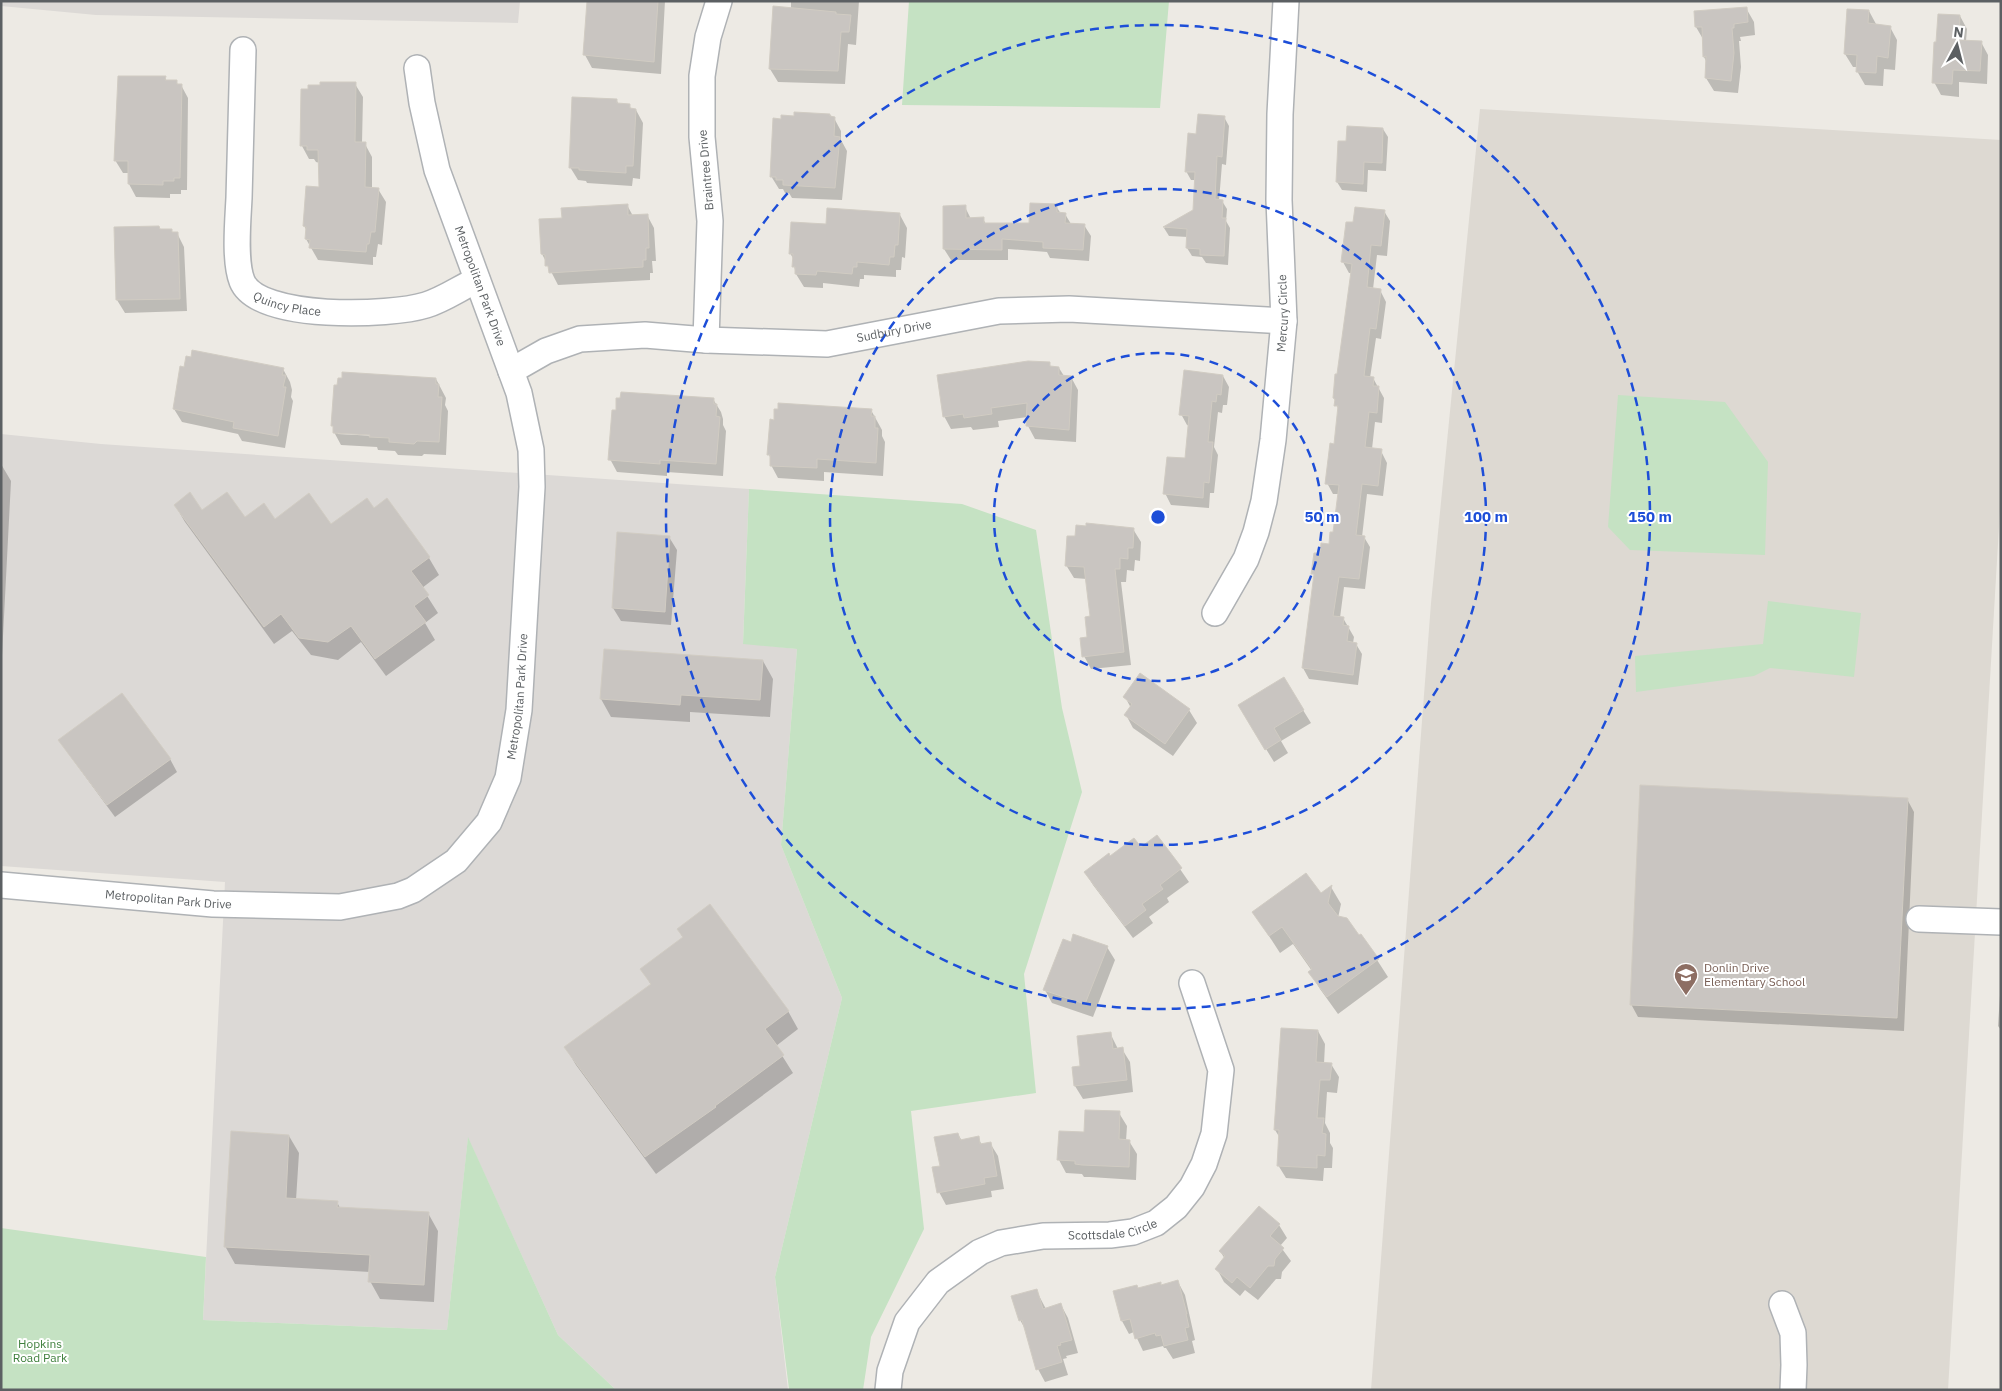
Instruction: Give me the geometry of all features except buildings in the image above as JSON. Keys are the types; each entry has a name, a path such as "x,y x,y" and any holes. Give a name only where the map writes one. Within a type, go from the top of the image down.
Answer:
{"street":[{"name":"Braintree Drive","path":"706,340 710,221 702,137 702,76 708,37 719,1"},
{"name":"Mercury Circle","path":"1215,613 1246,559 1256,532 1264,501 1273,440 1284,321 1279,200 1280,114 1286,1"},
{"name":"Quincy Place","path":"243,50 237,245 242,279 247,290 265,300 296,309 346,314 403,310 427,305 477,280"},
{"name":"Metropolitan Park Drive","path":"1,885 213,904 340,907 398,896 413,890 456,861 489,822 508,778 519,710 531,496 531,450 519,393 438,170 422,103 417,68"},
{"name":"Sudbury Drive","path":"511,371 546,351 580,338 645,335 706,340 827,344 999,311 1070,310 1284,321"},
{"path":"1919,919 2001,922"},
{"name":"Scottsdale Circle","path":"888,1390 890,1371 907,1322 938,1282 980,1252 1001,1243 1042,1236 1110,1235 1133,1232 1156,1223 1176,1207 1192,1187 1204,1164 1214,1134 1221,1070 1192,983"},
{"path":"1782,1304 1793,1333 1793,1390"}],"shaded area":[{"path":"1,1 520,1 518,23 96,15 1,6"},
{"name":"Donlin Drive Elementary School","path":"1480,109 2001,140 2001,493 1948,1390 1371,1390 1431,603"},
{"path":"1,434 101,444 749,489 743,643 797,649 781,845 842,998 775,1277 788,1390 616,1390 558,1335 468,1138 447,1330 203,1320 225,882 1,866"}],"green space":[{"path":"909,1 1169,1 1160,108 902,105"},
{"path":"1618,395 1725,402 1768,462 1765,555 1630,550 1608,527"},
{"path":"749,489 962,504 1036,530 1062,708 1082,792 1024,974 1036,1093 911,1111 924,1229 871,1337 863,1390 789,1389 775,1277 842,998 781,845 797,649 743,644"},
{"path":"1768,601 1861,613 1854,677 1770,668 1754,676 1636,692 1635,656 1763,644"},
{"name":"Hopkins Road Park","path":"468,1137 558,1335 616,1390 1,1390 1,1228 206,1257 203,1320 447,1330"}],"place":[{"name":"Donlin Drive Elementary School","path":"1686,996"}]}
